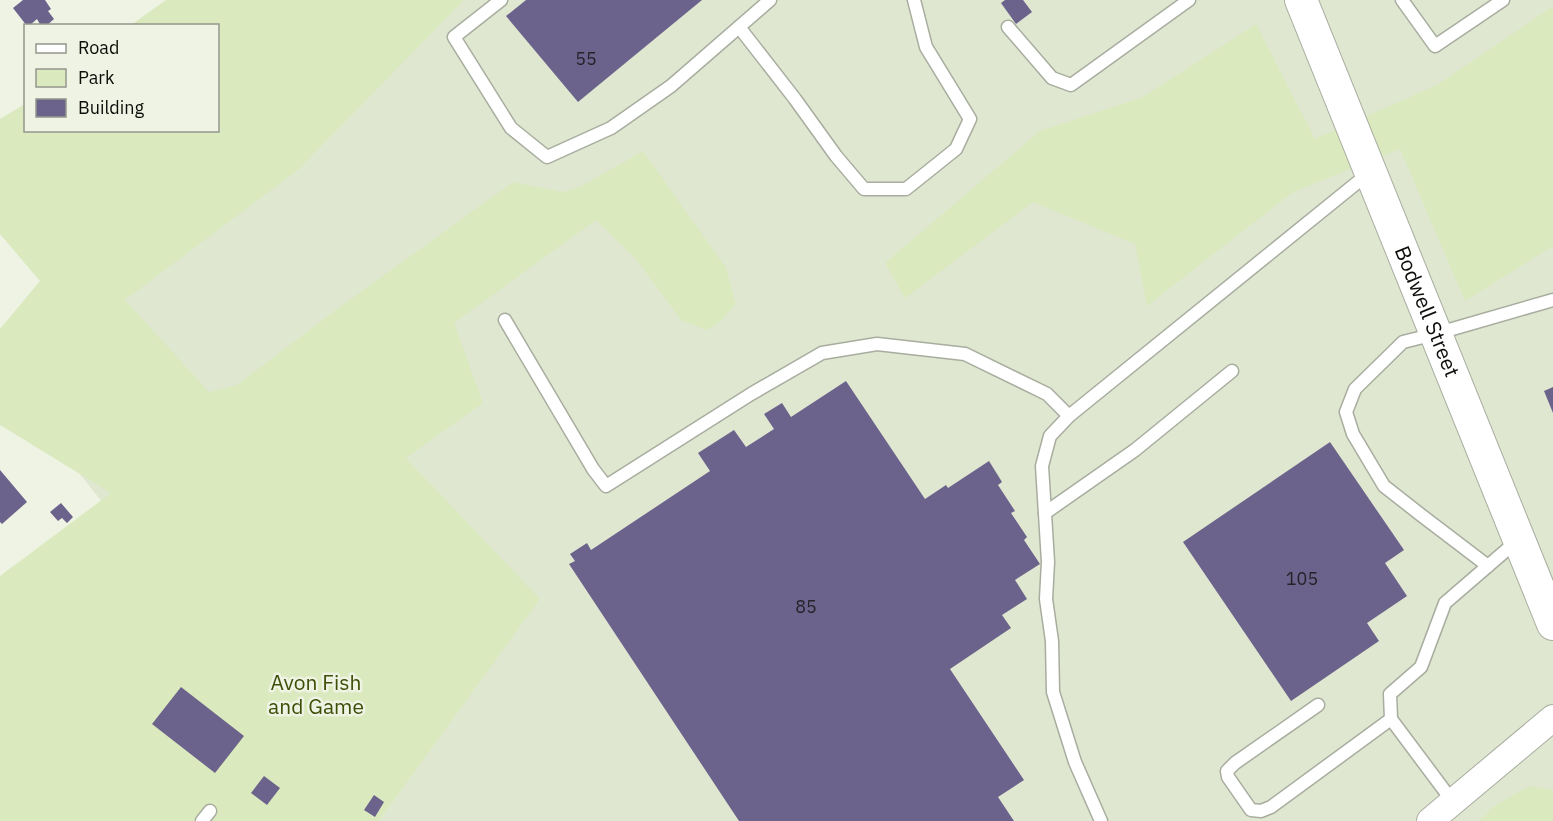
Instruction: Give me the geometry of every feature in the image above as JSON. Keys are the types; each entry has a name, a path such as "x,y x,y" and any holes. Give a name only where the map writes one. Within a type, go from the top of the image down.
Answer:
{"street":[{"name":"Bodwell Street","path":"1300,0 1553,624"},
{"path":"1430,821 1553,718"}],"lane":[{"path":"501,0 454,37 511,128 547,157 611,128 671,86 770,0"},
{"path":"738,27 795,99 836,156 864,189 906,189 956,149 970,119 926,47 914,0"},
{"path":"1008,27 1052,78 1071,85 1190,0"},
{"path":"1402,0 1435,46 1487,4 1503,0"},
{"path":"1101,821 1075,762 1053,692 1052,641 1046,599 1048,562 1042,466 1050,436 1069,416 1370,173"},
{"path":"1488,566 1384,486 1353,434 1346,412 1355,390 1403,342 1553,300"},
{"path":"505,320 592,469 606,486 751,394 822,353 877,344 964,354 1047,394 1069,416"},
{"path":"1045,513 1136,450 1232,370"},
{"path":"1454,801 1391,719 1390,694 1421,667 1445,603 1519,539"},
{"path":"1318,705 1227,771 1228,777 1251,810 1261,811 1271,807 1391,719"},
{"path":"201,821 210,811"}],"shaded area":[{"path":"413,0 1553,0 1553,821 379,821 540,598 202,627 0,374"}],"green space":[{"name":"Avon Fish and Game","path":"166,0 464,0 298,170 125,300 209,392 237,385 337,309 513,182 563,192 580,187 643,151 726,268 736,304 721,321 707,330 682,321 636,259 596,220 454,323 483,403 406,458 540,599 379,821 0,821 0,576 111,493 0,425 0,329 40,281 0,234 0,119 24,105 24,132 219,132 219,24 132,24"},
{"path":"1553,6 1553,246 1465,301 1400,149 1293,192 1147,306 1135,244 1033,202 905,298 885,263 1040,131 1143,97 1256,24 1315,139 1437,85"},
{"path":"1529,786 1553,790 1553,821 1479,821 1493,807"}],"building":[{"path":"23,0 45,0 51,9 48,11 54,19 48,24 40,24 37,19 31,24 25,24 13,8"},
{"path":"526,0 702,0 578,102 506,16"},
{"path":"1005,0 1023,0 1032,12 1016,24 1001,3"},
{"path":"846,381 925,499 946,485 948,488 989,461 1002,482 998,485 1015,511 1011,513 1027,537 1024,540 1040,564 1015,580 1027,599 1002,615 1011,628 950,669 1024,780 998,797 1014,821 739,821 569,564 575,561 570,554 587,543 591,550 710,471 698,453 734,430 746,447 774,429 764,414 782,403 791,417"},
{"path":"1553,387 1553,413 1544,391"},
{"path":"1330,442 1404,550 1385,563 1407,596 1367,623 1379,641 1291,701 1183,542"},
{"path":"0,470 27,502 2,524 0,522"},
{"path":"61,503 73,517 67,523 62,518 58,521 50,512"},
{"path":"181,687 244,736 215,773 152,724"},
{"path":"264,776 280,788 267,805 251,793"},
{"path":"374,795 384,802 375,817 364,810"}]}
